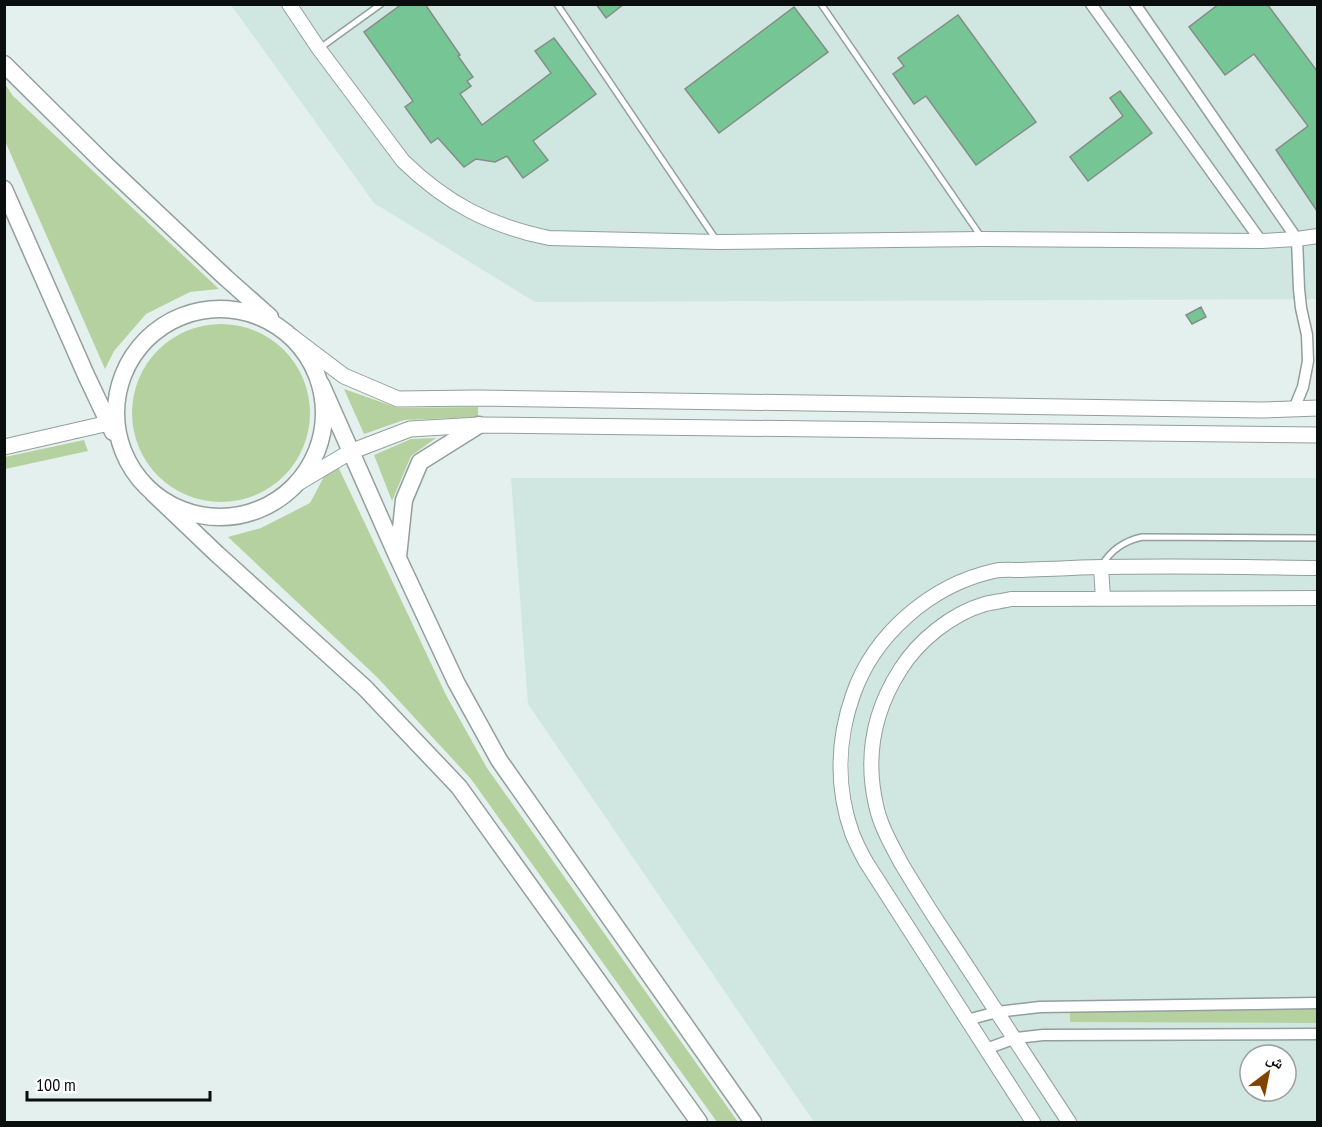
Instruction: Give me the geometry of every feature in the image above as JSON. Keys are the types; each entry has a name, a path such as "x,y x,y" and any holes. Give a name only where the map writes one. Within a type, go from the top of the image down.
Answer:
{"main road":[{"path":"4,64 104,163 291,336 309,358 456,682 499,760 753,1122"},
{"path":"4,189 86,375 123,454 136,476 217,554 365,688 459,787 699,1122"},
{"path":"123,454 115,420 118,384 134,352 159,327 191,311 226,308 261,316 344,376 398,399 477,398 1262,410 1317,408"},
{"path":"298,483 317,453 325,419 321,384"},
{"path":"1262,410 1264,434"},
{"path":"4,447 109,423"},
{"path":"153,493 181,510 201,515 212,517 243,515 273,503 298,483 350,452 410,429 479,425 1317,435"},
{"path":"398,558 404,500 420,462 479,425"}],"street":[{"path":"289,4 403,161 434,189 469,212 508,228 549,238 718,242 983,239 1260,241 1317,236"},
{"path":"1091,4 1260,241"},
{"path":"1135,4 1297,239 1299,289 1307,335 1308,361 1303,387 1294,409"},
{"path":"1033,1122 866,862 853,835 844,805 840,774 841,743 846,713 857,684 871,657 890,632 913,611 938,593 966,580 996,571 1101,567 1317,568"},
{"path":"1101,567 1103,598"},
{"path":"1069,1122 920,895 884,831 876,807 871,757 880,707 887,692 904,663 933,633 961,614 985,604 1011,599 1317,598"},
{"path":"967,1020 997,1012 1040,1007 1317,1003"},
{"path":"986,1049 1016,1038 1043,1035 1317,1034"}],"lane":[{"path":"319,48 381,4"},
{"path":"557,4 718,242"},
{"path":"821,4 983,239"},
{"path":"1101,567 1118,547 1142,537 1317,538"}],"shaded area":[{"path":"231,5 1317,5 1317,299 535,302 374,203"},
{"path":"511,478 1317,478 1317,1122 814,1122 528,704"}],"green space":[{"path":"5,84 13,96 219,289 190,292 146,314 114,351 105,369 5,141"},
{"path":"221,324 238,325 255,330 284,350 304,379 309,396 309,430 304,447 284,476 255,496 238,501 221,502 204,501 187,496 158,476 138,447 133,430 132,413 133,396 138,379 158,350 187,330 204,325"},
{"path":"344,389 398,408 478,407 478,417 404,420 364,434"},
{"path":"436,438 411,456 392,501 374,455 411,439"},
{"path":"84,440 88,451 5,469 5,457"},
{"path":"334,458 446,695 487,768 738,1122 717,1122 471,779 377,677 228,537 261,528 310,503"},
{"path":"1070,1008 1317,1008 1317,1023 1070,1022"}],"building":[{"path":"402,4 425,4 460,55 458,56 473,77 467,81 471,86 460,94 482,125 551,73 535,51 554,38 596,94 533,141 548,160 523,178 507,156 495,162 476,159 464,167 438,138 431,143 405,107 413,101 364,32"},
{"path":"596,4 624,4 606,18"},
{"path":"1219,4 1267,4 1317,71 1317,211 1276,150 1308,126 1254,54 1225,75 1189,27"},
{"path":"794,7 828,52 719,133 685,89"},
{"path":"958,15 1036,122 976,165 926,96 914,104 893,74 904,66 898,58"},
{"path":"1120,91 1152,133 1088,181 1070,157 1123,116 1110,98"},
{"path":"1201,307 1206,317 1192,324 1186,315"}]}
